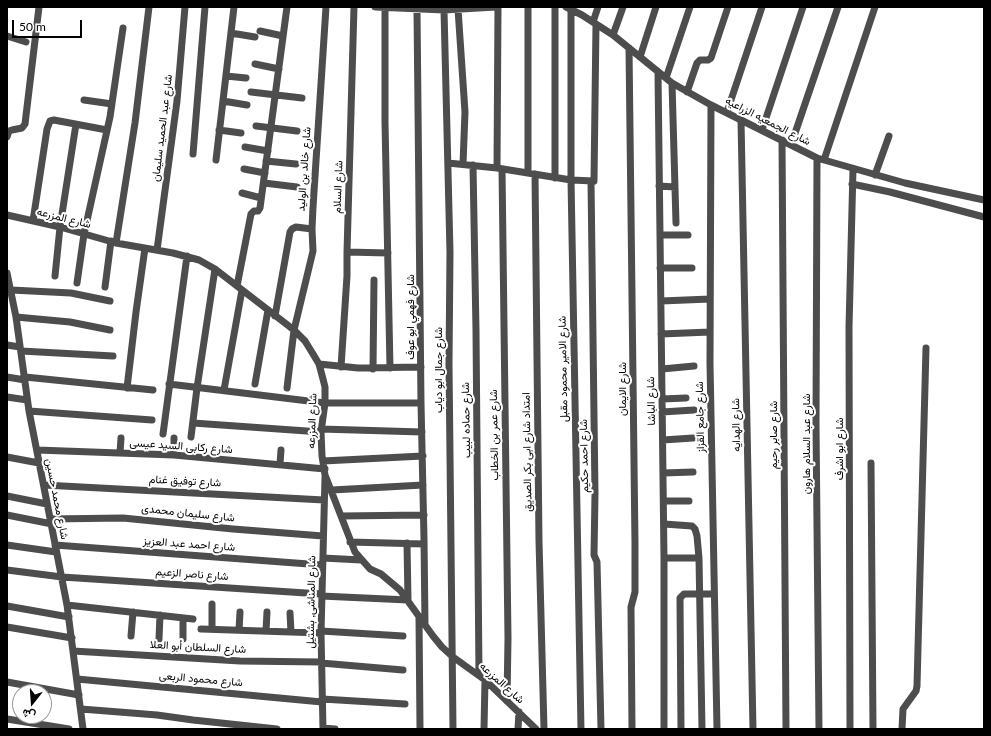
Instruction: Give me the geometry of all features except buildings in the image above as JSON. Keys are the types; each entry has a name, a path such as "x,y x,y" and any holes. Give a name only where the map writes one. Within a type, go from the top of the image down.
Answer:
{"street":[{"path":"7,136 12,130 22,128 25,124 39,8 31,7"},
{"path":"105,286 135,123 149,7"},
{"name":"شارع عبد الحميد سليمان","path":"157,250 177,101 185,7"},
{"path":"193,154 205,7"},
{"path":"216,160 234,7"},
{"path":"224,390 252,214 254,211 259,210 264,183 287,7"},
{"name":"شارع خالد بن الوليد","path":"287,388 294,330 313,251 312,229 326,7"},
{"name":"شارع السلام","path":"341,367 347,276 354,7"},
{"path":"375,7 444,10 497,7"},
{"name":"شارع عمر بن الخطاب","path":"497,7 508,638 507,701"},
{"name":"امتداد شارع ابى بكر الصديق","path":"528,7 544,729"},
{"path":"555,7 555,178"},
{"name":"شارع احمد حكيم","path":"598,7 595,23 592,181 595,480 594,555 598,562 600,729"},
{"path":"613,35 623,7"},
{"path":"640,57 656,7"},
{"path":"676,223 669,80 690,7"},
{"path":"687,92 697,63 700,60 708,60 711,58 728,7"},
{"path":"727,112 762,7"},
{"path":"762,130 803,7"},
{"path":"791,145 838,7"},
{"name":"شارع عبد السلام هارون","path":"819,729 816,424 820,159 875,7"},
{"path":"385,8 385,122 390,368"},
{"name":"شارع الجمعيه الزراعيه","path":"569,8 613,35 658,73 687,92 820,159 905,183 983,198"},
{"name":"شارع الامير محمود مقبل","path":"569,8 581,729"},
{"name":"شارع فهمي ابو عوف","path":"421,9 421,403 425,625"},
{"path":"455,9 465,112 463,164"},
{"name":"شارع جمال ابو دياب","path":"444,10 450,252 449,364 453,729"},
{"path":"77,283 84,234 112,104 123,28"},
{"path":"260,31 283,36"},
{"path":"231,34 255,37"},
{"path":"7,36 26,42"},
{"name":"شارع الايمان","path":"629,48 635,544 635,592 631,607 632,729"},
{"path":"255,64 279,69"},
{"name":"شارع الباشا","path":"658,73 664,501 664,729"},
{"path":"226,76 246,78"},
{"path":"251,92 302,98"},
{"path":"84,100 112,104"},
{"path":"223,101 247,105"},
{"name":"شارع جامع القزاز","path":"711,105 710,332 717,729"},
{"path":"33,221 48,125 50,121 54,120 107,130"},
{"name":"شارع الهدايه","path":"741,120 753,729"},
{"path":"55,276 60,227 76,124"},
{"path":"256,126 297,131"},
{"path":"219,130 241,133"},
{"path":"875,175 889,136"},
{"name":"شارع صابر رحيم","path":"782,140 786,729"},
{"path":"245,147 268,151"},
{"path":"266,162 296,164"},
{"path":"448,162 500,168 555,178 592,181"},
{"name":"شارع حماده لبيب","path":"473,165 484,729"},
{"path":"244,169 265,173"},
{"name":"شارع ابو اشرف","path":"850,729 849,327 853,169"},
{"path":"264,183 297,187"},
{"path":"852,184 890,192 984,217"},
{"path":"659,186 675,187"},
{"path":"242,193 261,198"},
{"name":"شارع المزرعه","path":"7,215 60,227 113,242 173,253 199,260 215,269 294,330 304,341 319,364 325,387 325,403 321,431 325,472 355,552 370,569 391,582 408,600 433,636 452,656 482,678 536,729"},
{"path":"275,316 290,232 292,228 296,227 312,229"},
{"path":"660,235 688,235"},
{"path":"127,388 145,248"},
{"path":"347,252 388,252"},
{"path":"163,434 187,256"},
{"path":"660,268 692,268"},
{"path":"191,437 215,269"},
{"name":"شارع محمد حسين","path":"7,273 11,290 12,313 20,349 29,412 67,605 83,729"},
{"path":"373,369 374,280"},
{"path":"11,290 71,293 110,301"},
{"path":"660,301 710,299"},
{"path":"255,384 268,310"},
{"path":"12,313 110,330"},
{"path":"661,334 710,332"},
{"path":"7,345 20,349 113,356"},
{"path":"902,729 903,709 916,691 917,686 926,348"},
{"path":"319,364 373,369 421,367"},
{"path":"662,369 694,366"},
{"path":"7,377 153,390"},
{"path":"169,384 325,403 421,403"},
{"path":"7,397 27,400"},
{"path":"662,399 686,398"},
{"path":"662,412 694,410"},
{"path":"29,412 152,420"},
{"path":"193,422 321,431 422,432"},
{"path":"120,453 121,438"},
{"path":"174,438 174,455"},
{"path":"663,440 693,438"},
{"name":"شارع ركابى السيد عيسى","path":"37,450 174,455 280,464 325,472"},
{"path":"280,464 282,450"},
{"path":"323,461 423,456"},
{"path":"7,457 39,463"},
{"path":"871,463 873,729"},
{"name":"شارع المناشى, بشتيل","path":"323,729 321,595 325,472"},
{"path":"663,473 693,472"},
{"name":"شارع توفيق غنام","path":"44,485 324,500"},
{"path":"332,490 423,485"},
{"path":"7,496 47,504"},
{"path":"664,501 689,501"},
{"name":"شارع سليمان محمدى","path":"7,515 51,521 123,518 323,536"},
{"path":"341,516 424,515"},
{"path":"664,524 692,526 695,529 697,536 700,594 702,729"},
{"path":"350,542 424,544"},
{"path":"407,544 408,600"},
{"name":"شارع احمد عبد العزيز","path":"7,545 322,562 361,560"},
{"path":"664,558 699,558"},
{"name":"شارع ناصر الزعيم","path":"7,570 62,577 408,600"},
{"path":"681,729 679,601 684,594 714,594"},
{"path":"212,604 212,629"},
{"path":"67,605 193,619"},
{"path":"7,606 68,617"},
{"path":"131,636 133,612"},
{"path":"239,630 240,612"},
{"path":"266,631 267,612"},
{"path":"290,612 291,632"},
{"path":"159,639 160,615"},
{"path":"419,616 420,729"},
{"path":"183,618 183,639"},
{"path":"7,627 72,638"},
{"path":"201,629 403,636"},
{"name":"شارع السلطان أبو العلا","path":"73,651 240,661 321,663 403,670"},
{"name":"شارع محمود الربعى","path":"77,678 322,700 405,704"},
{"path":"7,682 79,695"},
{"path":"80,709 156,715 277,729"},
{"path":"518,729 519,712"},
{"path":"7,719 69,729"},
{"path":"323,729 335,729"}]}
